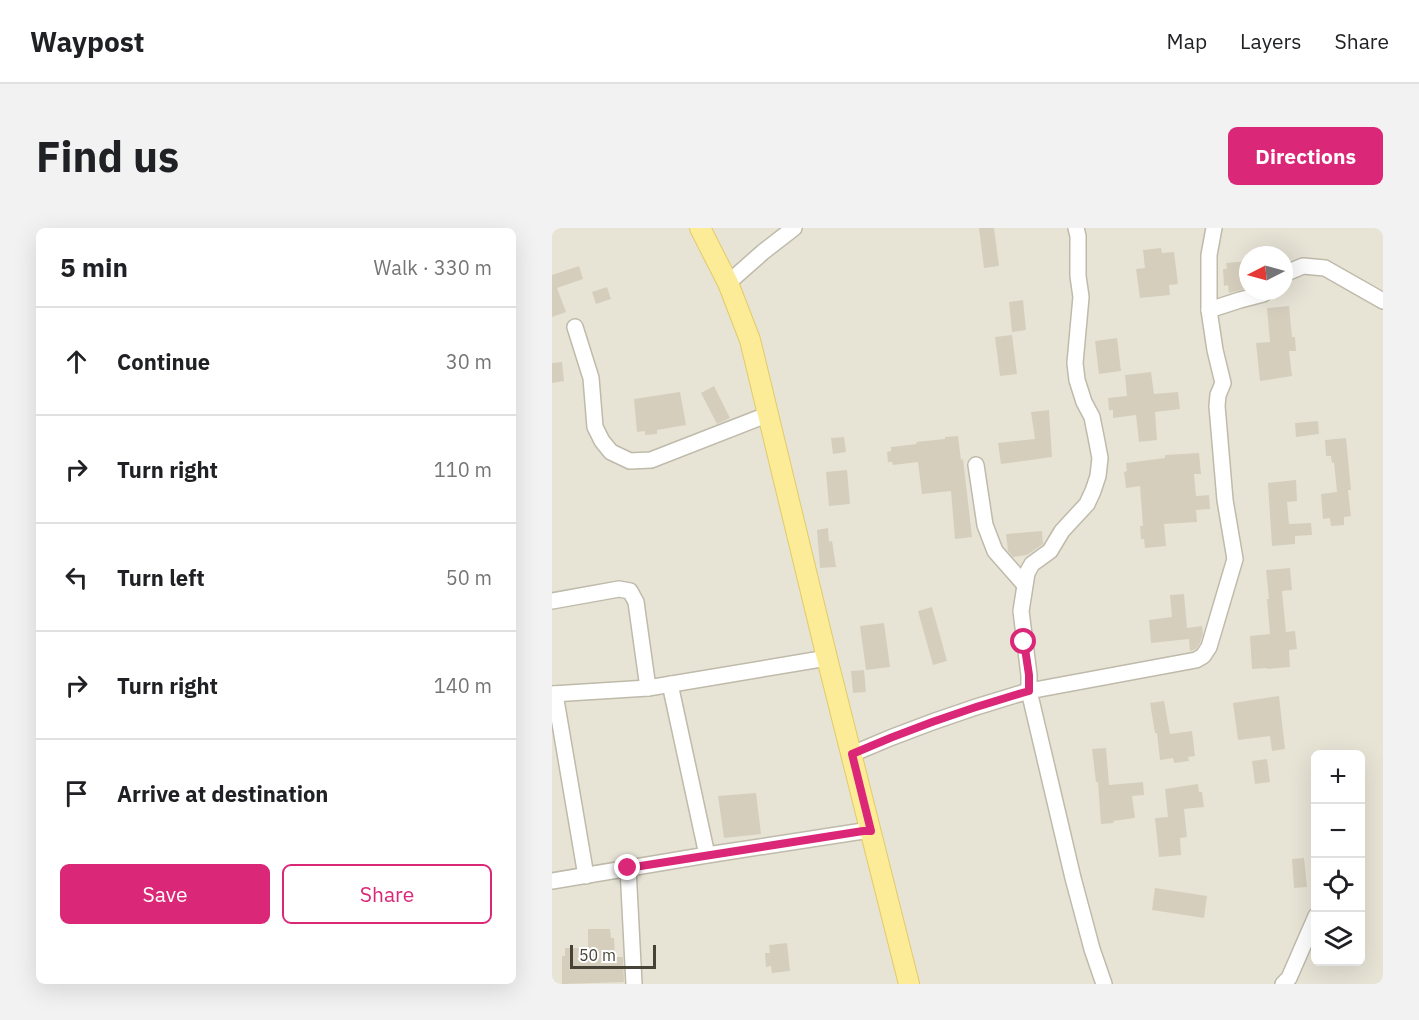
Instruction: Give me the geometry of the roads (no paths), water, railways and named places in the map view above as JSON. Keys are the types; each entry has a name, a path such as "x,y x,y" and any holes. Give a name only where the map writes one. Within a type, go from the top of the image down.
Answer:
{"main road":[{"path":"700,228 728,283 750,340 909,984"}],"street":[{"path":"728,283 794,228"},
{"path":"1076,228 1081,297 1075,363 1084,402 1092,417 1100,458 1098,476 1087,504 1062,531 1050,551 1032,564 1024,584 1021,611 1029,691 1092,949 1104,984"},
{"path":"852,754 959,713 1029,691 1196,660 1203,656 1209,647 1234,559 1225,500 1217,406 1218,395 1223,383 1209,310 1209,255 1214,228"},
{"path":"1293,270 1303,266 1325,268 1383,301"},
{"path":"1209,310 1240,300"},
{"path":"575,327 591,378 596,427 602,441 612,452 630,461 651,460 769,414"},
{"path":"976,465 985,525 995,551 1024,584"},
{"path":"552,601 619,589 630,591 636,602 648,688"},
{"path":"586,876 554,694 648,688 827,658"},
{"path":"670,684 706,855"},
{"path":"552,881 706,855 871,831"},
{"path":"628,868 634,984"},
{"path":"1284,984 1289,978 1311,927"}]}
